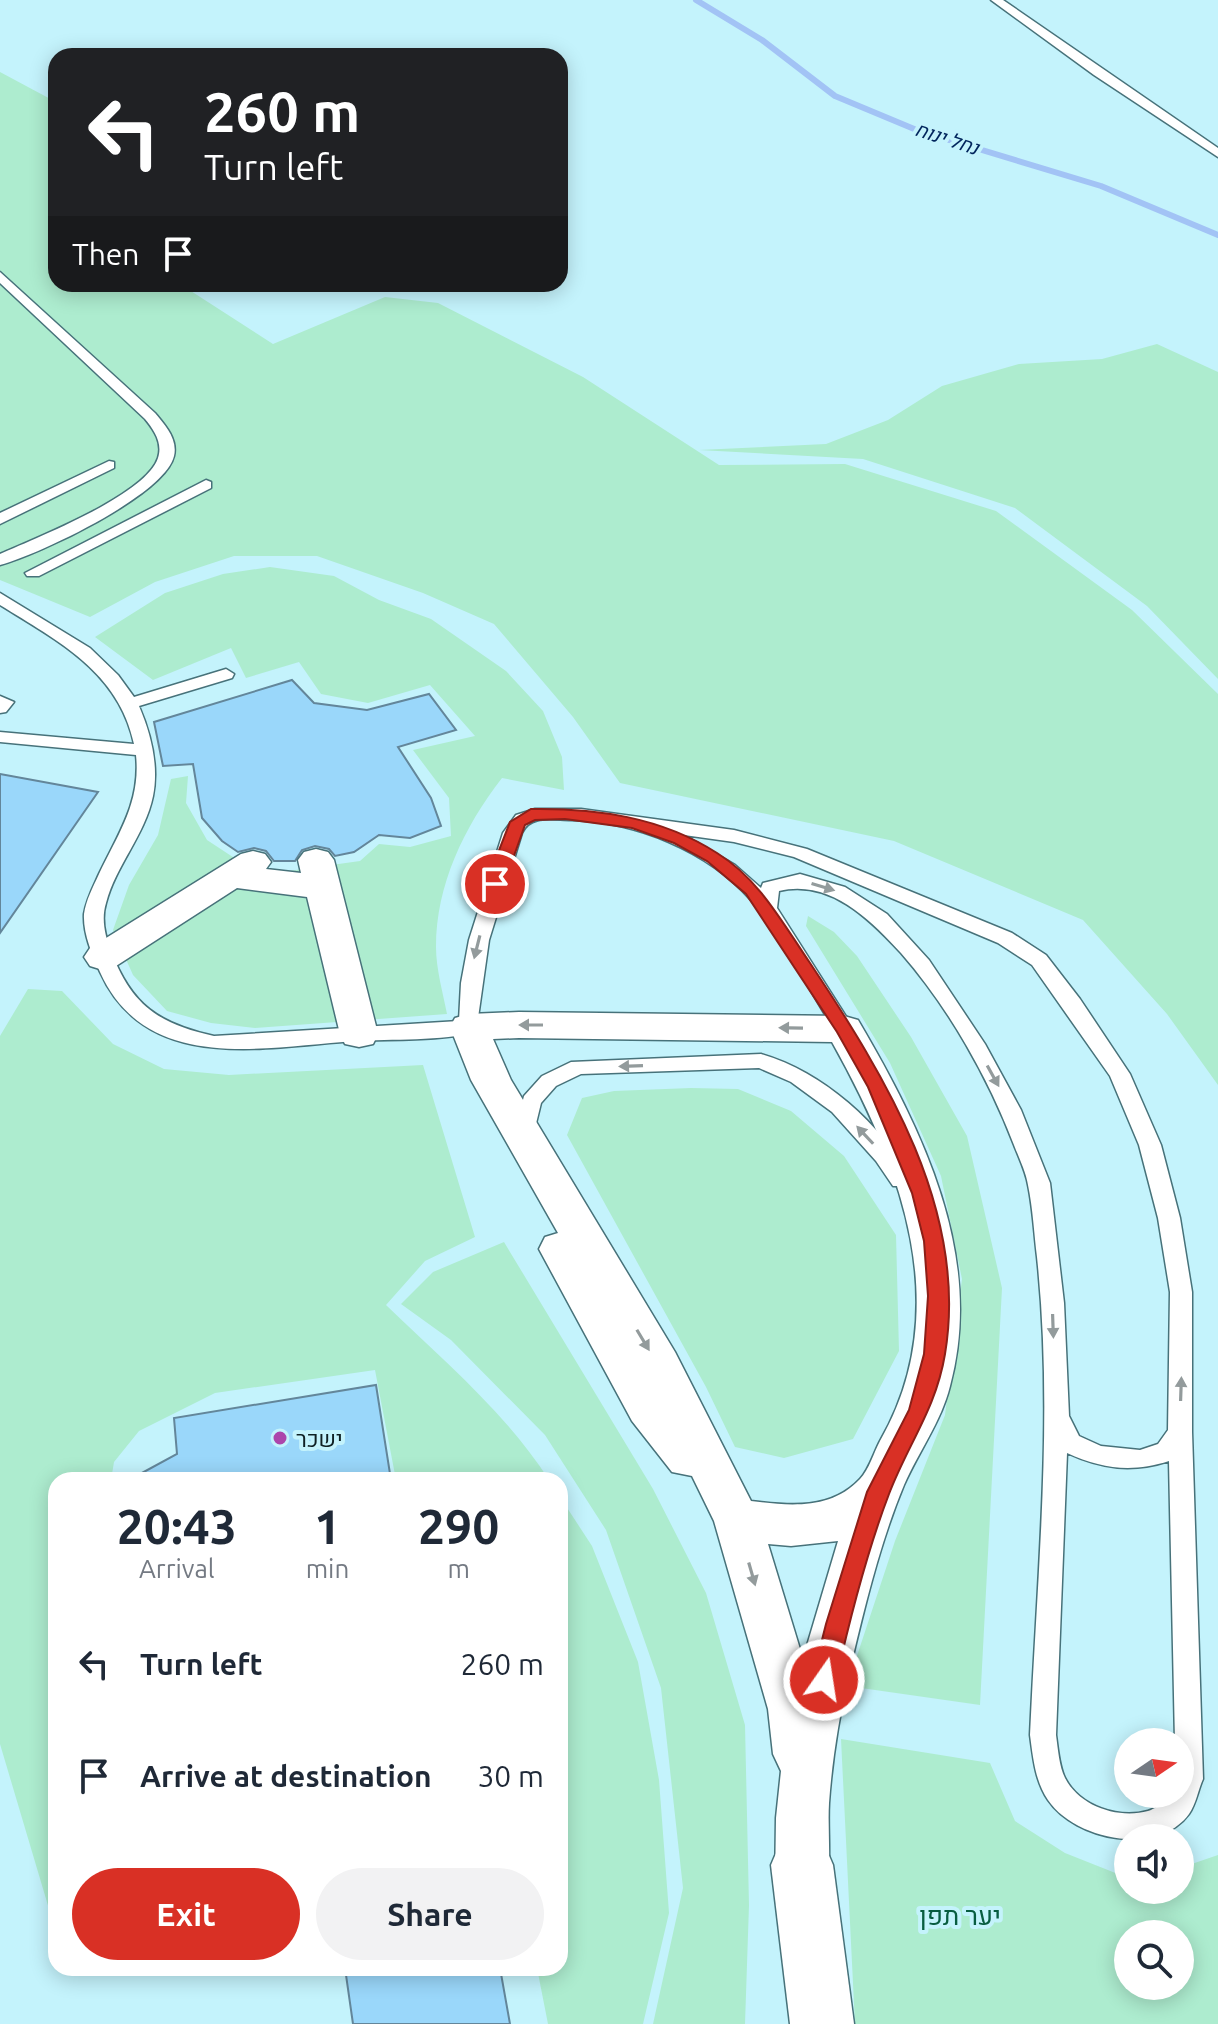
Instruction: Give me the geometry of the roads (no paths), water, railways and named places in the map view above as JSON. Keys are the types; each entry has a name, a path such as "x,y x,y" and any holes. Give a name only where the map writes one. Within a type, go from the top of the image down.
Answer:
{"main road":[{"path":"802,1865 822,2024"}],"street":[{"path":"103,957 242,869 320,873 359,1034"},
{"path":"469,1027 844,1029 877,1087 922,1193 934,1241 939,1296 935,1354 919,1411 878,1492 837,1624 816,1716 804,1797 797,2024"},
{"path":"469,1027 491,1080 524,1141 659,1365 729,1505 793,1709 804,1797"},
{"path":"469,1027 485,1116 648,1408 677,1448 729,1505 791,1526 834,1522 878,1492"}],"lane":[{"path":"996,0 1218,153"},
{"path":"0,276 150,416 163,431 167,446 165,462 111,508 15,528"},
{"path":"0,560 15,528 109,465"},
{"path":"33,573 206,485"},
{"path":"15,528 62,558"},
{"path":"0,598 95,660 128,704 143,750 146,775 141,807 106,879 94,913 97,942 114,986 142,1018 175,1036 214,1043 469,1027 468,1003 475,953 495,884 518,822 531,814 565,814 734,836 800,853 1005,938 1039,960 1120,1074 1150,1145 1169,1218 1181,1292 1180,1432 1189,1779 1178,1806 1160,1820 1133,1828 1105,1824 1080,1812 1060,1795 1047,1767 1043,1735 1057,1417 1053,1303 1039,1183 1011,1110 978,1049 922,965 880,918 838,891 800,880 770,887 767,910"},
{"path":"128,704 226,674"},
{"path":"0,701 5,702 0,708"},
{"path":"0,737 143,750"},
{"path":"634,823 680,839 713,857 752,890 844,1029"},
{"path":"524,1141 531,1101 549,1081 578,1067 761,1061 798,1077 839,1107 884,1155 929,1220"},
{"path":"1057,1417 1071,1443 1098,1456 1140,1460 1166,1452 1180,1432"}],"waterway":[{"name":"נחל ינוח","path":"696,0 762,40 835,96 919,131 1101,186 1218,235"}],"place":[{"name":"ישכר","path":"280,1438"}],"park label":[{"name":"יער תפן","path":"960,1915"}]}
